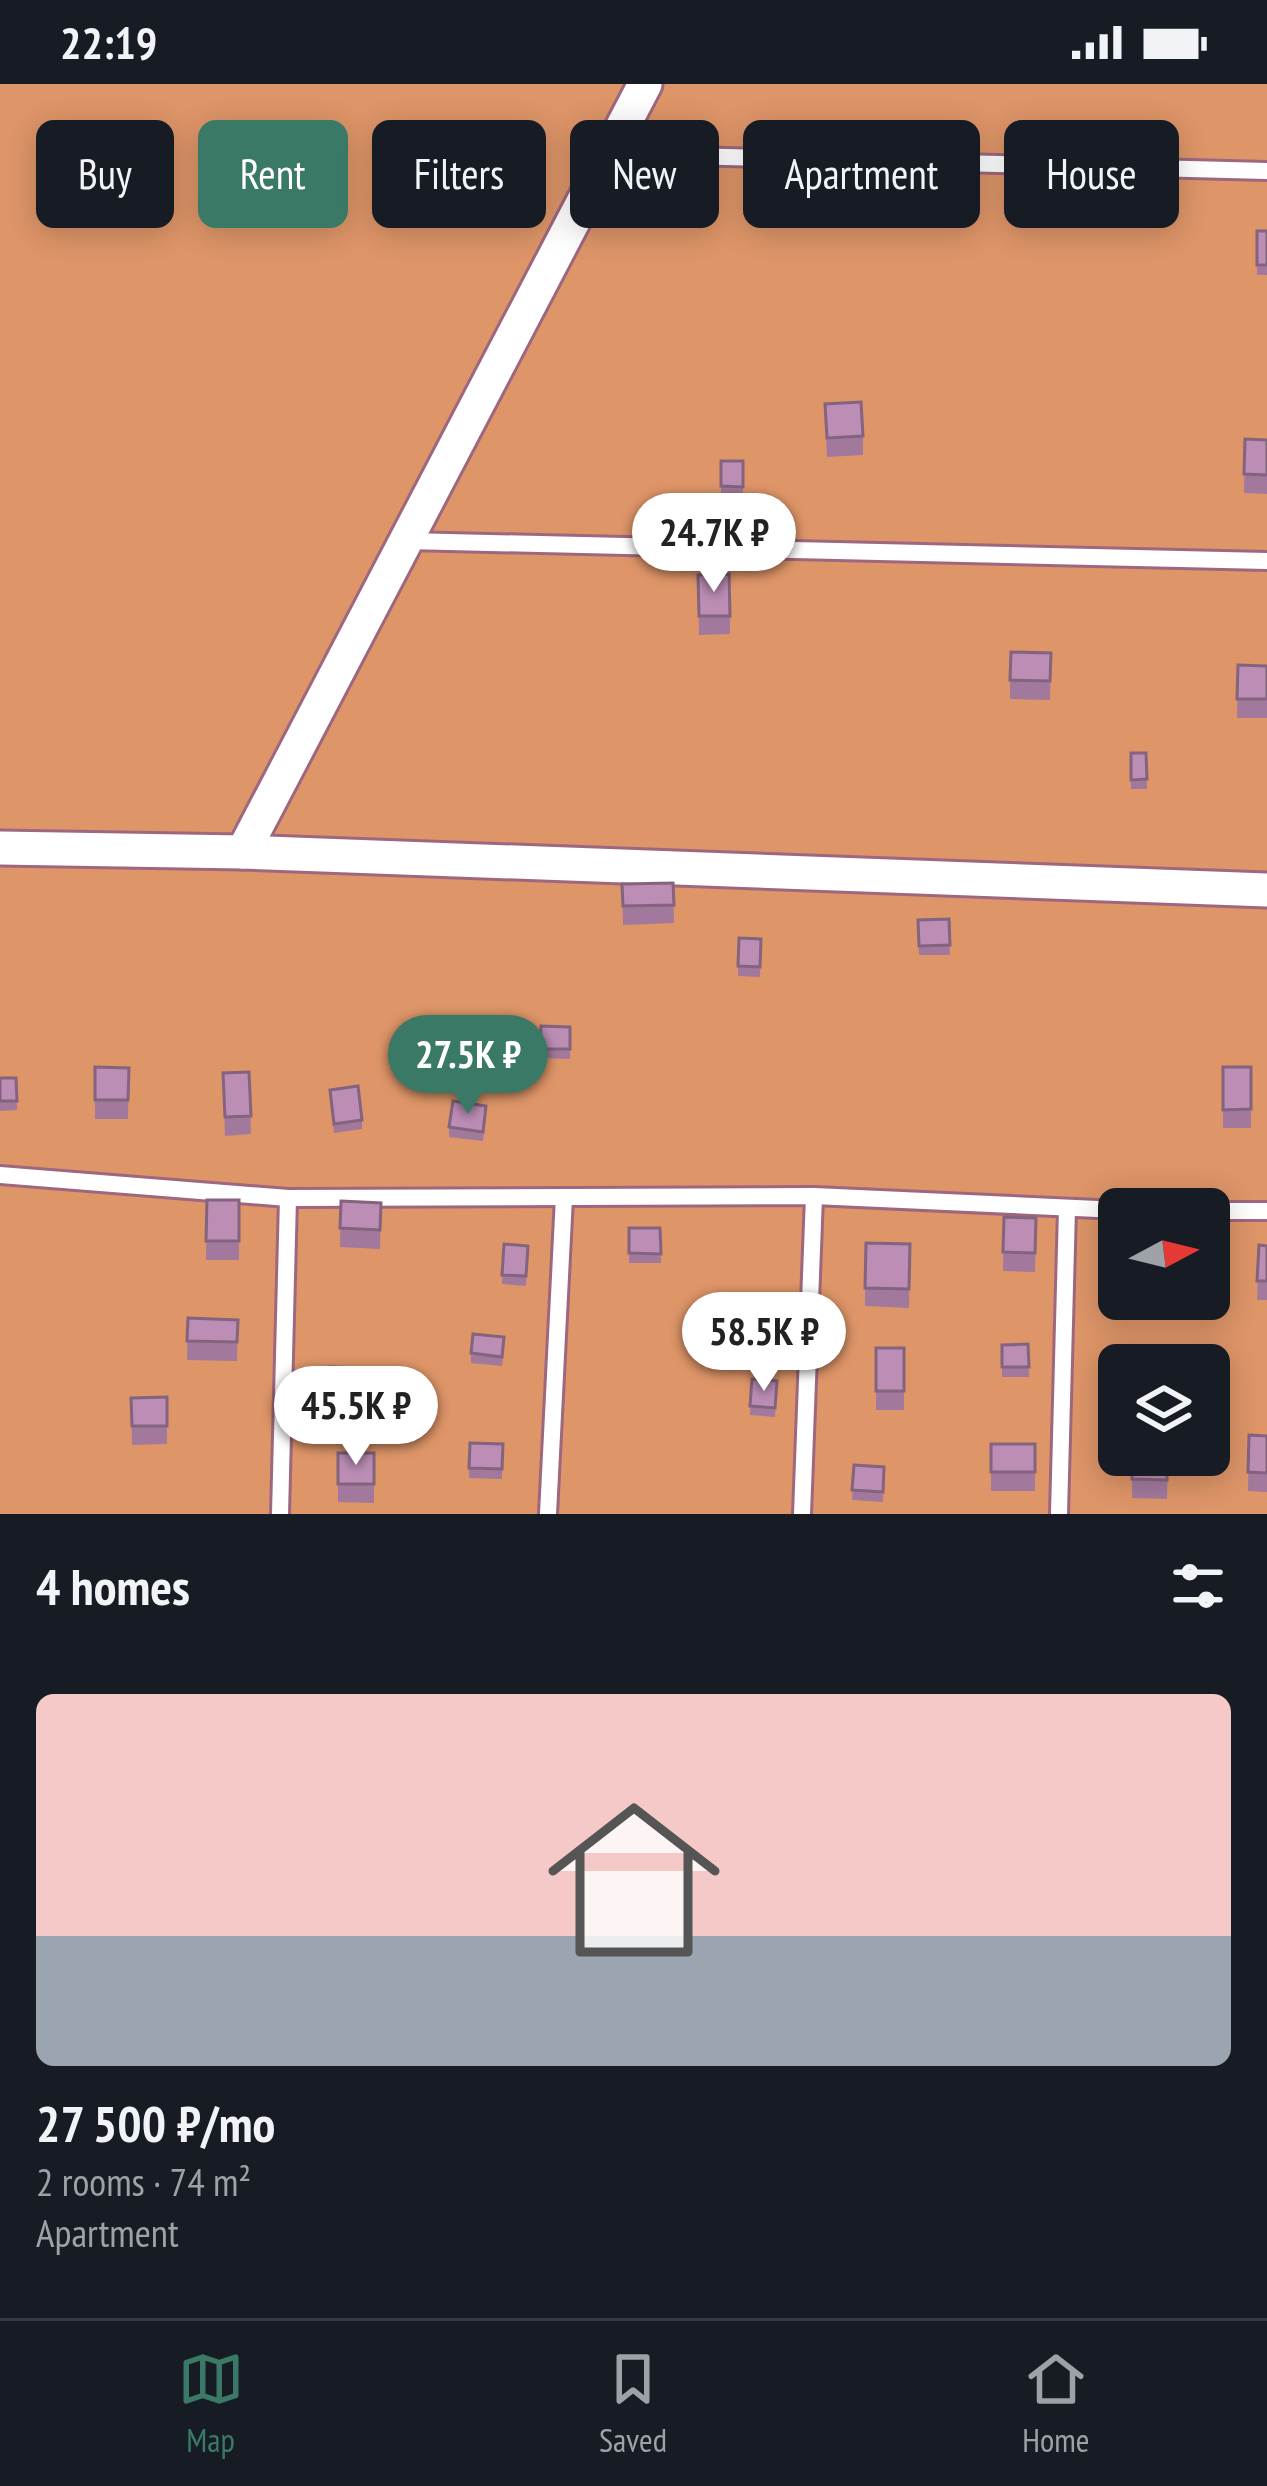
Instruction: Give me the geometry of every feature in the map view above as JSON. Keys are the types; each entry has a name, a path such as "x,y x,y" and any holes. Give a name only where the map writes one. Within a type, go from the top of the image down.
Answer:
{"street":[{"path":"626,120 645,84"},
{"path":"243,852 570,227"},
{"path":"0,848 243,852 1267,890"}],"lane":[{"path":"719,157 1267,171"},
{"path":"407,541 1267,561"},
{"path":"0,1174 288,1198 814,1196 1098,1210"},
{"path":"802,1514 814,1196"},
{"path":"548,1514 564,1197"},
{"path":"280,1514 288,1198"},
{"path":"1059,1514 1067,1209"},
{"path":"1230,1210 1267,1211"}],"shaded area":[{"path":"0,84 1267,84 1267,1514 0,1514"}],"building":[{"path":"1257,231 1267,231 1267,265 1257,265"},
{"path":"861,402 863,436 827,438 825,404"},
{"path":"1245,439 1267,440 1267,475 1244,474"},
{"path":"721,461 743,461 743,487 721,486"},
{"path":"729,574 730,616 699,616 698,575"},
{"path":"1011,652 1051,653 1050,681 1010,680"},
{"path":"1238,665 1267,666 1267,699 1237,699"},
{"path":"1131,753 1146,753 1147,779 1131,780"},
{"path":"673,883 674,905 623,906 622,884"},
{"path":"949,919 950,945 919,946 918,920"},
{"path":"739,938 761,939 760,967 738,966"},
{"path":"541,1026 570,1027 570,1049 540,1049"},
{"path":"95,1067 129,1068 128,1100 95,1100"},
{"path":"1223,1067 1251,1067 1251,1109 1223,1110"},
{"path":"249,1072 251,1116 225,1117 223,1073"},
{"path":"0,1078 16,1078 17,1101 0,1101"},
{"path":"358,1086 362,1120 334,1124 330,1090"},
{"path":"453,1101 486,1106 483,1132 449,1127"},
{"path":"207,1200 239,1200 239,1241 206,1241"},
{"path":"341,1201 381,1203 380,1230 340,1228"},
{"path":"1004,1217 1036,1218 1035,1253 1003,1252"},
{"path":"629,1228 660,1228 661,1254 629,1253"},
{"path":"866,1243 910,1244 909,1289 865,1288"},
{"path":"504,1244 528,1246 526,1276 502,1275"},
{"path":"1259,1245 1267,1246 1267,1281 1257,1281"},
{"path":"188,1318 238,1320 237,1342 187,1341"},
{"path":"473,1334 504,1337 502,1357 471,1353"},
{"path":"1028,1344 1029,1367 1002,1367 1002,1345"},
{"path":"876,1348 904,1348 904,1391 876,1391"},
{"path":"329,1367 364,1368 363,1386 329,1385"},
{"path":"752,1379 777,1381 775,1408 750,1406"},
{"path":"167,1397 167,1426 132,1426 131,1398"},
{"path":"1249,1435 1267,1436 1267,1473 1248,1472"},
{"path":"470,1443 503,1444 502,1469 469,1468"},
{"path":"991,1444 1035,1444 1035,1472 991,1472"},
{"path":"338,1453 374,1453 374,1484 338,1484"},
{"path":"854,1465 884,1467 883,1492 852,1490"},
{"path":"1132,1476 1167,1476 1167,1480"}]}
